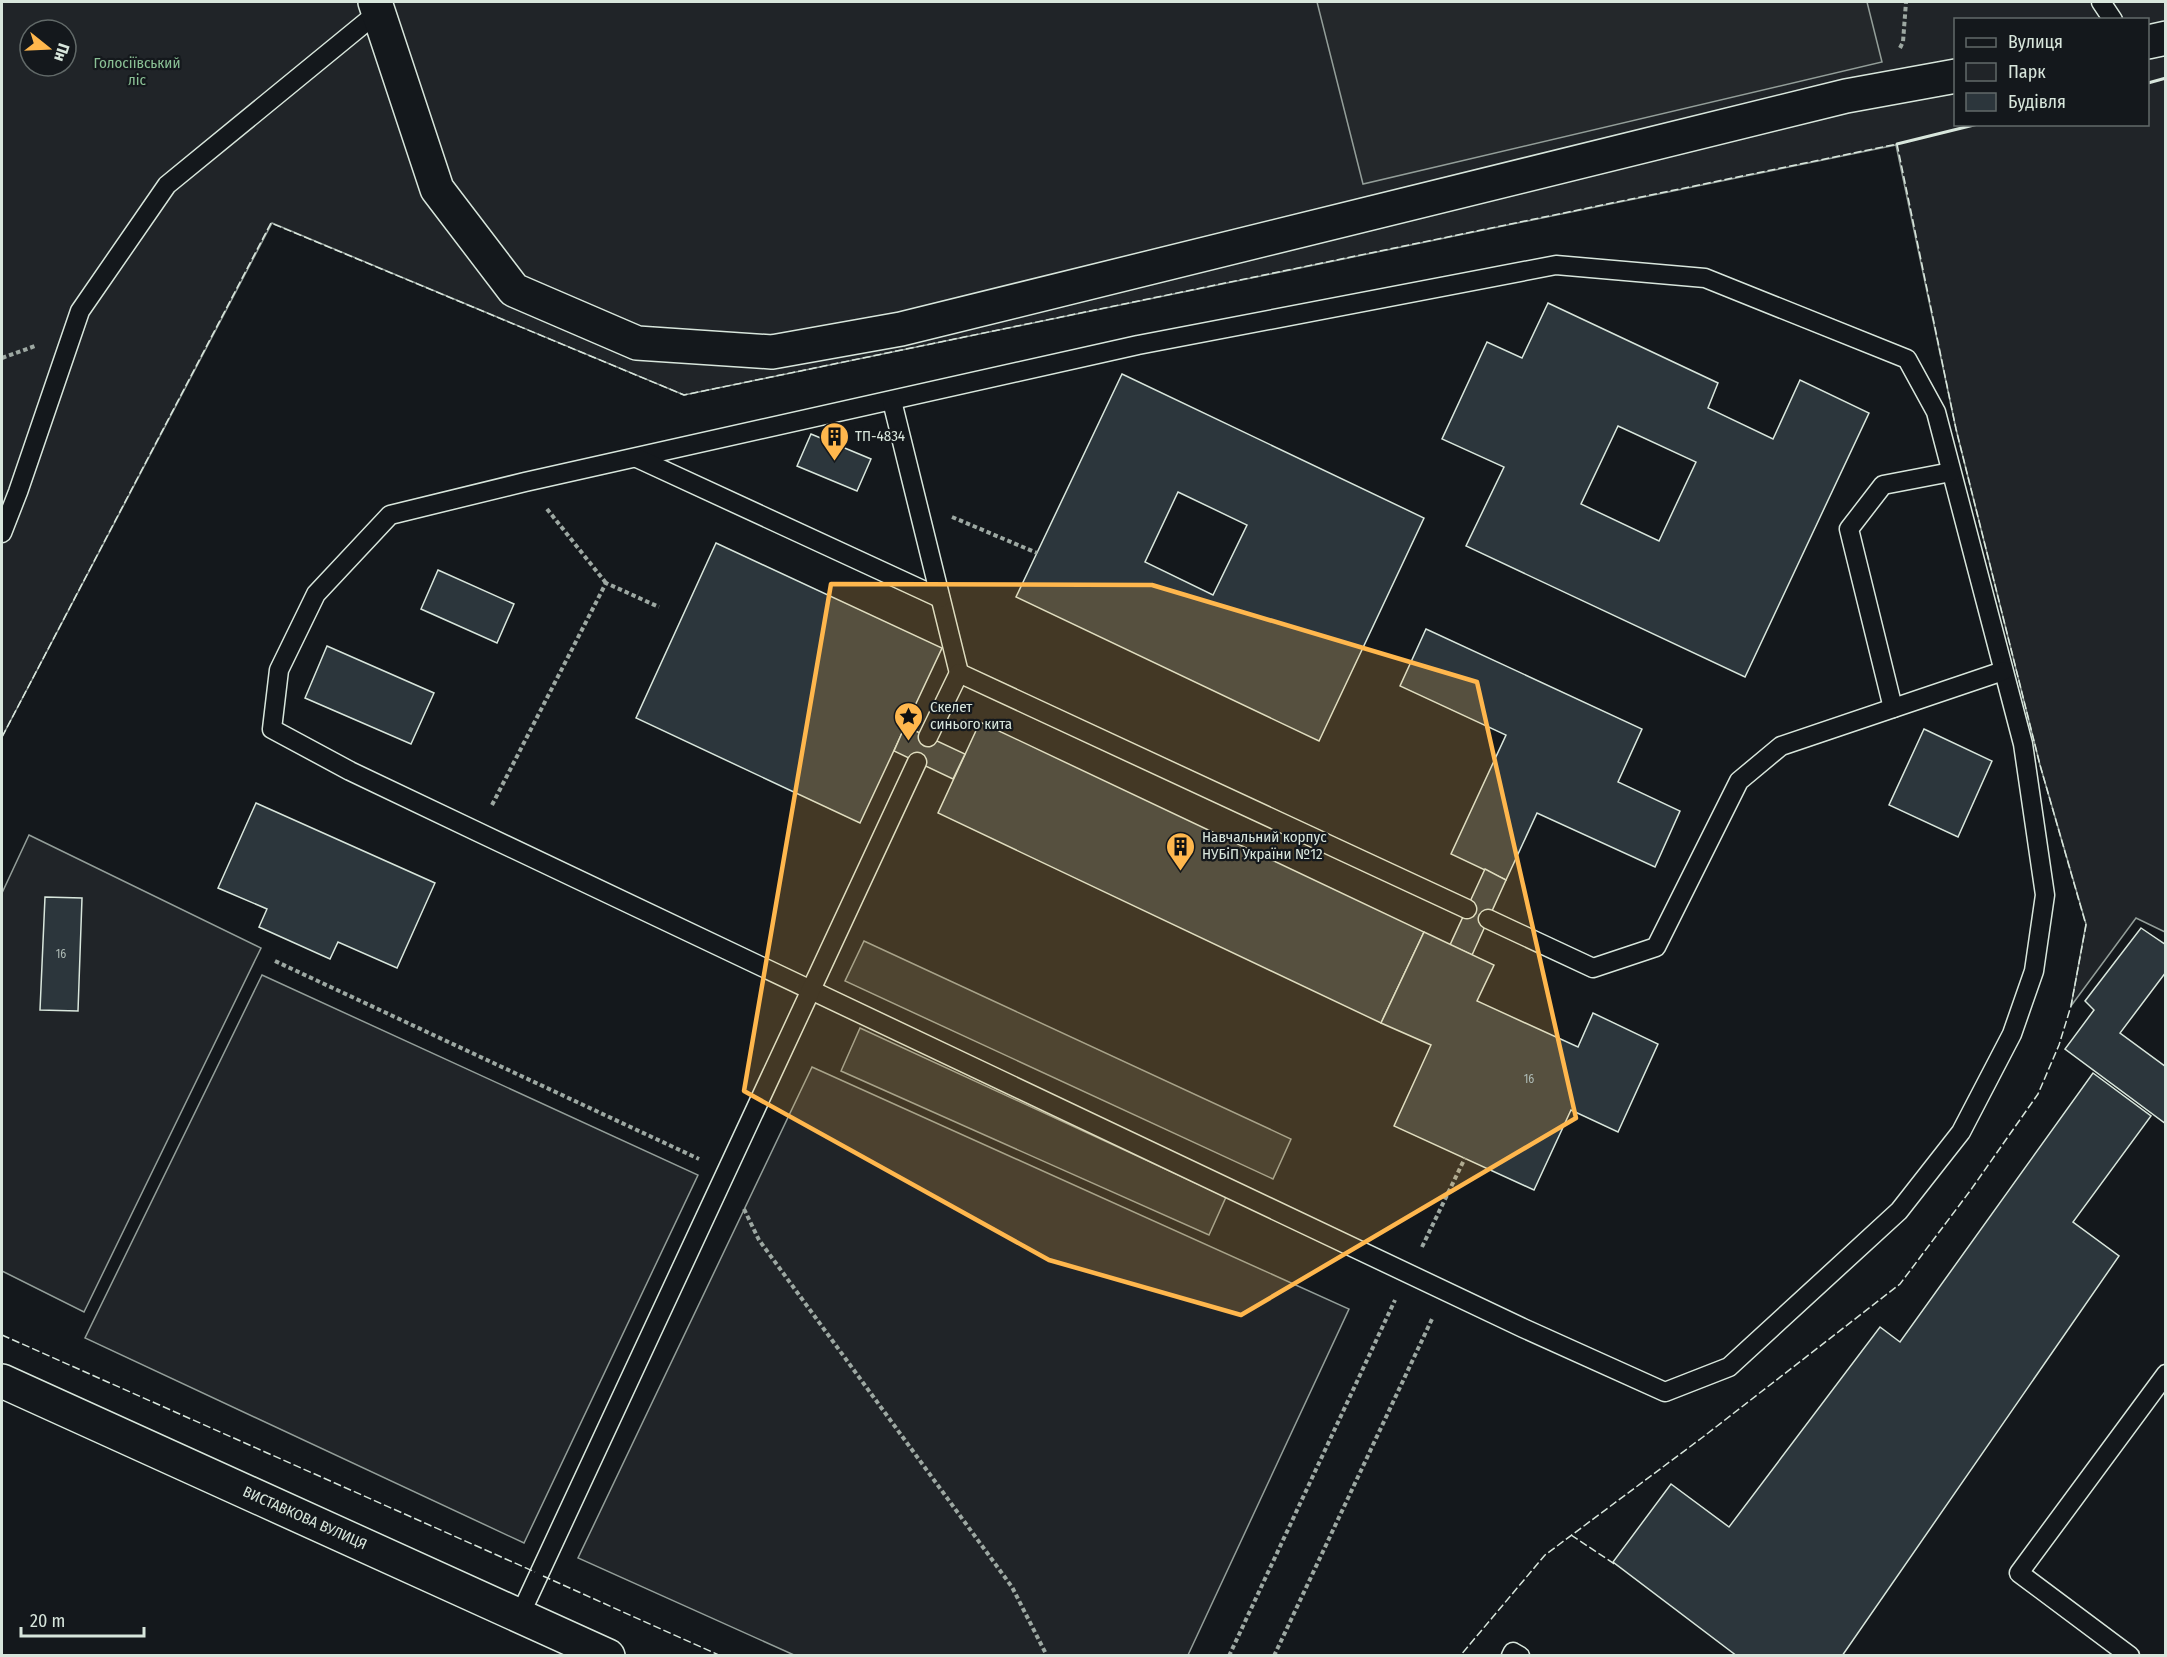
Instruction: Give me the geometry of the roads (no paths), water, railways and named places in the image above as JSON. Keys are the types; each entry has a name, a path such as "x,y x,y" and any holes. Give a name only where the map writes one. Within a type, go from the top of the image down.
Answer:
{"street":[{"path":"376,7 437,189 514,290 637,343 772,352 901,329 1846,96 1954,76"},
{"path":"2149,42 2166,38"},
{"name":"ВИСТАВКОВА ВУЛИЦЯ","path":"2,1381 608,1656"}],"lane":[{"path":"2101,2 2112,18"},
{"path":"2,533 80,311 167,185 376,7"},
{"path":"1556,265 1705,279 1907,359 1936,412 2023,744 2044,895 2034,971 2012,1034 1961,1132 1899,1211 1729,1367 1665,1392 1408,1274 478,832 350,771 272,729 279,670 315,594 390,515 525,482 892,401 1138,345 1556,265"},
{"path":"892,401 959,673 928,737"},
{"path":"637,458 940,598"},
{"path":"1893,708 1849,529 1883,485 1950,472"},
{"path":"1488,919 1593,968 1656,947 1739,781 1781,746 2003,671"},
{"path":"959,673 1467,909"},
{"path":"520,1615 917,762"},
{"path":"2130,1656 2019,1573 2166,1374"},
{"path":"1511,1656 1512,1652 1520,1656"}],"place":[{"name":"ТП-4834","path":"834,462"},
{"name":"Скелет синього кита","path":"909,742"},
{"name":"Навчальний корпус НУБіП України №12","path":"1181,872"}],"park label":[{"name":"Голосіївський ліс","path":"137,72"}]}
